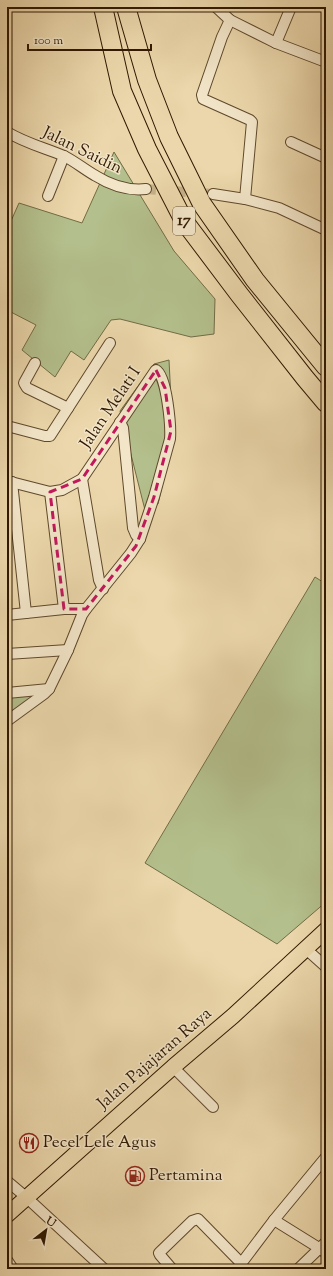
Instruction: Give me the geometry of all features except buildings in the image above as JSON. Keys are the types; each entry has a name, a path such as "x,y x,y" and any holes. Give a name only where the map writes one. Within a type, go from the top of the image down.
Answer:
{"highway":[{"name":"17","path":"103,7 122,90 147,149 184,221 239,294 326,403"},
{"name":"17","path":"126,7 147,80 169,137 202,204 255,280 326,367"}],"main road":[{"name":"Jalan Pajajaran Raya","path":"9,1208 26,1197 173,1067 234,1016 326,930"}],"street":[{"path":"216,7 230,20 276,43 326,62"},
{"path":"276,43 291,7"},
{"path":"230,20 222,37 202,95 203,99 252,122 245,199"},
{"name":"Jalan Saidin","path":"7,132 21,140 64,156 97,177 113,185 132,190 146,190"},
{"path":"291,142 326,158"},
{"path":"48,196 64,156"},
{"path":"213,194 245,199 279,208 326,230"},
{"path":"7,426 50,436 110,343"},
{"path":"35,363 24,383 27,388 68,408"},
{"name":"Jalan Melati I","path":"48,689 68,650 82,615 131,553 140,539 154,497 171,431 165,388 158,371 155,371 82,479 62,490 50,492"},
{"path":"120,422 123,428 133,528 136,535 140,539"},
{"path":"82,479 99,580 103,588"},
{"path":"26,613 10,482 50,492 64,609"},
{"path":"7,615 64,609 86,609"},
{"path":"7,654 68,650"},
{"path":"7,693 48,689"},
{"path":"7,721 44,694 48,689"},
{"path":"306,949 326,967"},
{"path":"173,1067 213,1107"},
{"path":"172,1269 159,1253 192,1222 198,1219 239,1266 274,1220 326,1157"},
{"path":"7,1181 101,1268"},
{"path":"274,1220 324,1248 298,1269"},
{"path":"7,1260 13,1269"}],"highlighted area":[{"path":"156,370 165,388 171,431 154,497 136,546 86,609 64,609 50,492 82,479"}],"green space":[{"path":"114,152 174,251 215,299 214,334 191,337 120,319 111,320 84,360 71,351 55,377 22,350 36,325 7,310 7,230 19,203 82,223"},
{"path":"169,360 173,439 158,504 145,510 120,411 154,364"},
{"path":"315,577 326,584 326,902 277,944 145,863"},
{"path":"46,692 7,719 7,694"}],"tunnel":[{"path":"146,189 213,194"}],"place":[{"name":"Pecel Lele Agus","path":"29,1143"},
{"name":"Pertamina","path":"135,1176"}]}
